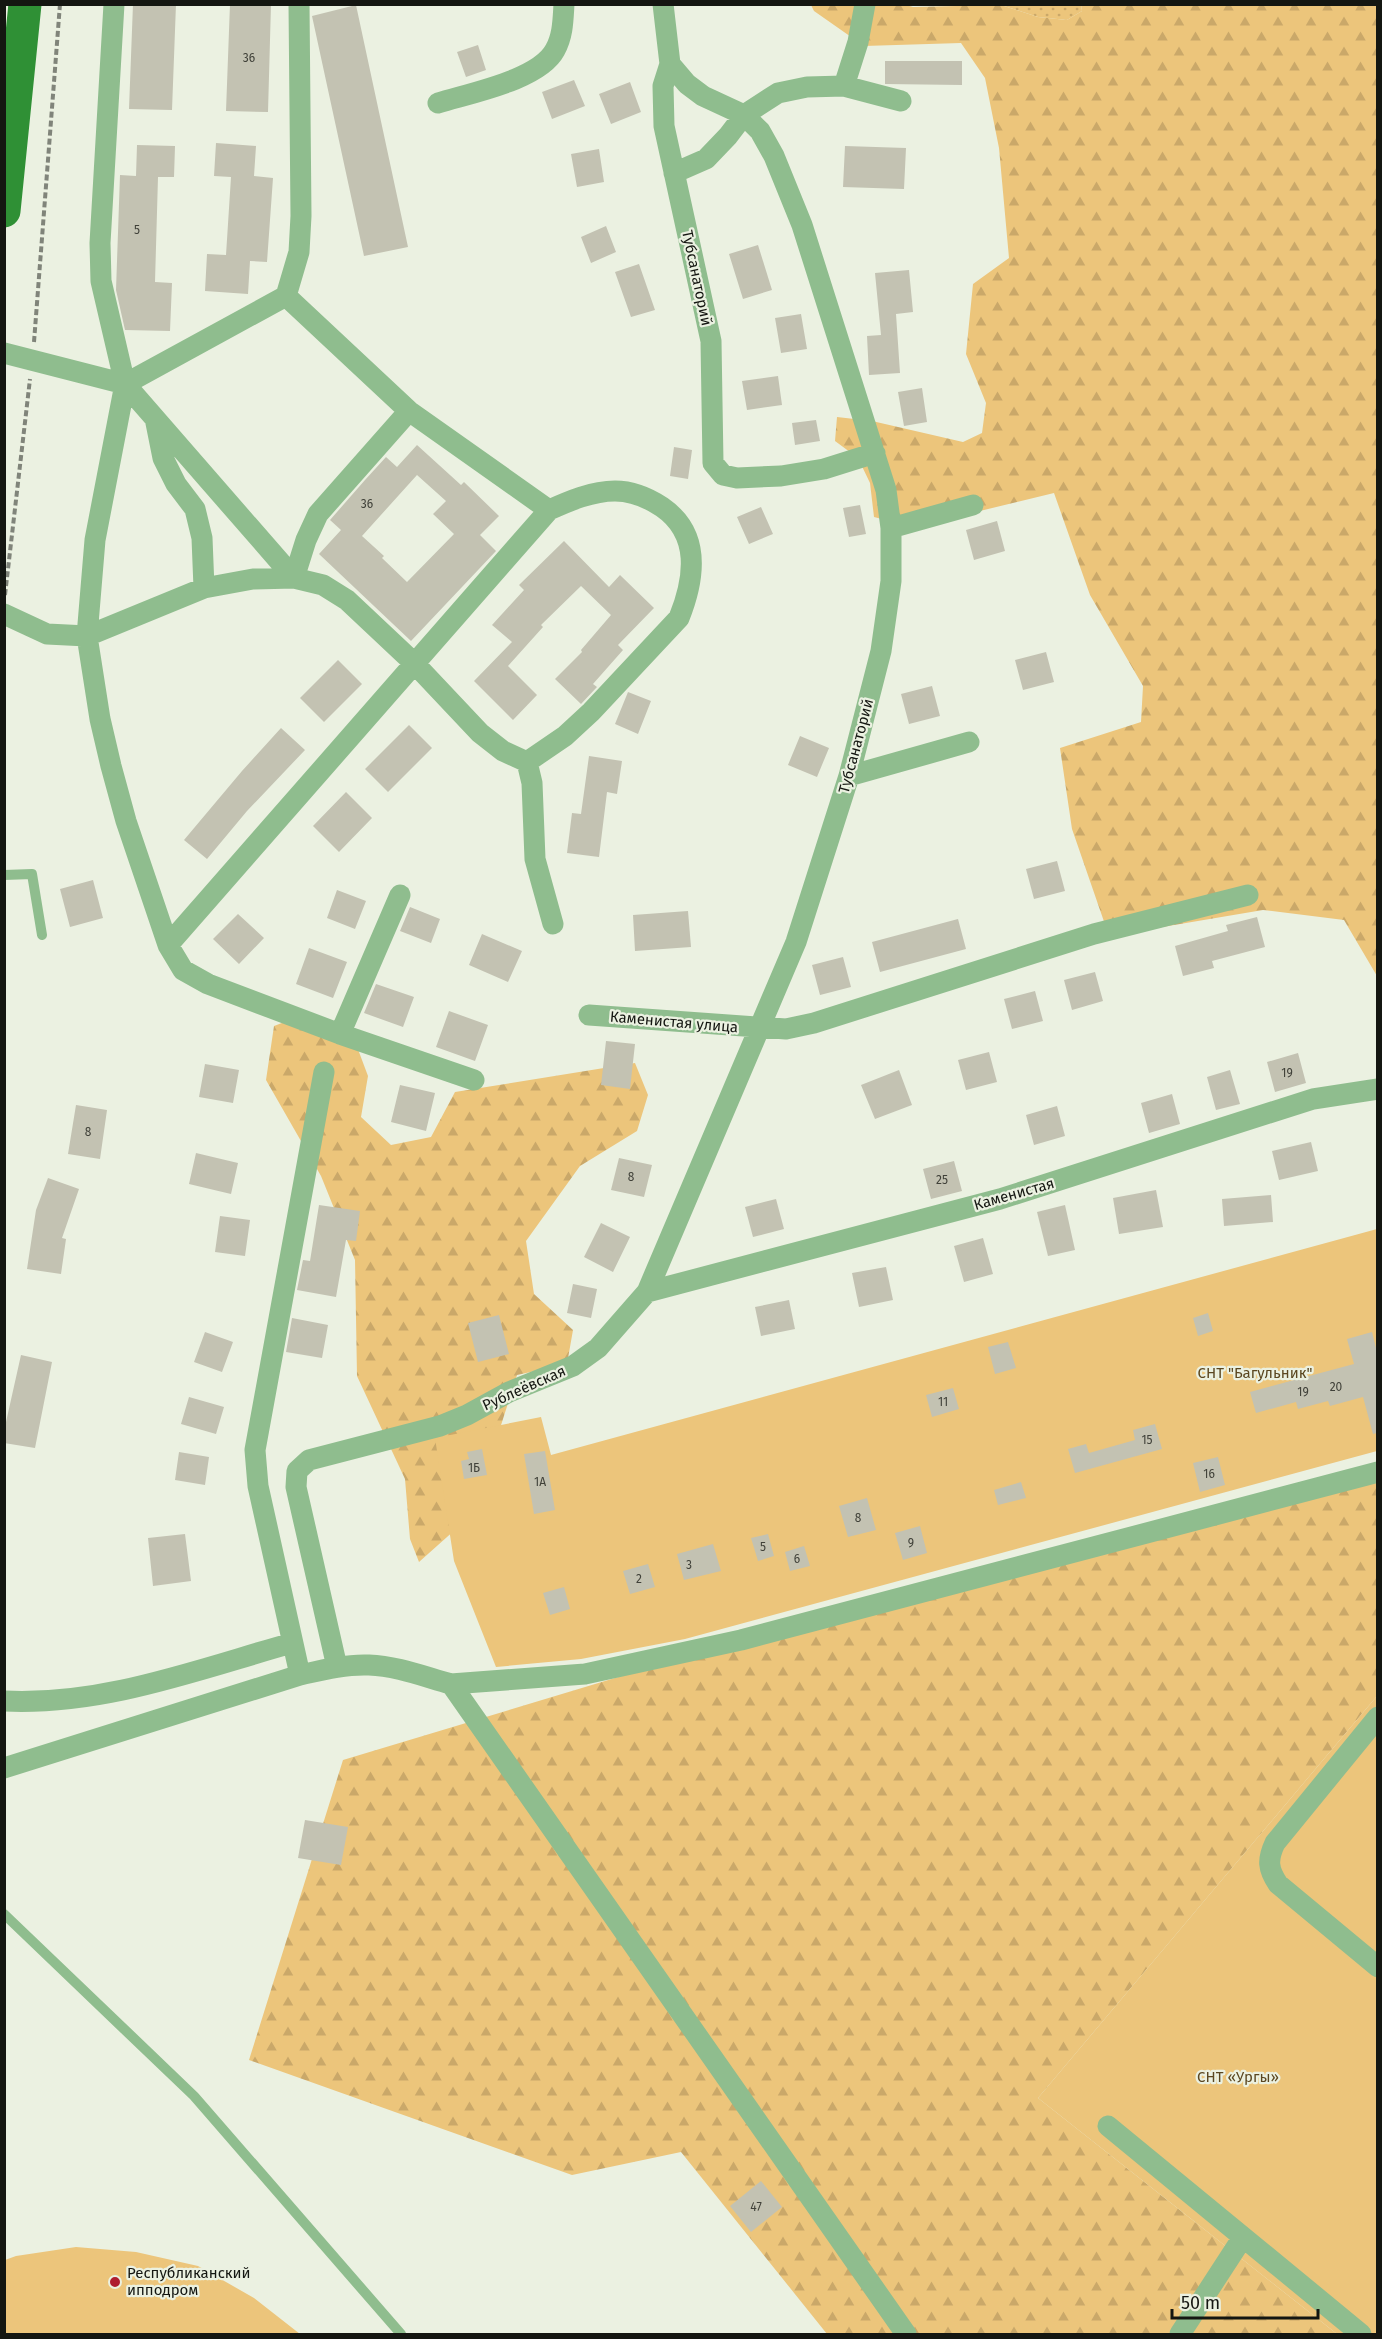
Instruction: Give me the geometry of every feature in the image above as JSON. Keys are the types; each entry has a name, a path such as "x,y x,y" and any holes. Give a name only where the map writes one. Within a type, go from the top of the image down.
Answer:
{"main road":[{"path":"4,211 18,7"}],"street":[{"path":"114,4 100,243 101,281 125,384 95,540 87,636 98,709 126,821 168,945 183,970 208,984 340,1034 474,1080"},
{"path":"125,384 286,296 299,252 301,216 299,4"},
{"path":"438,103 518,78 539,67 555,51 562,30 564,4"},
{"name":"Тубсанаторий","path":"663,4 670,64 663,86 664,126 711,341 713,463 723,475 730,477 781,476 824,469 875,453"},
{"path":"844,86 858,42 865,4"},
{"name":"Тубсанаторий","path":"670,64 687,84 702,96 744,115 760,131 789,189 875,453 886,490 891,528 891,581 881,651 849,776 796,942 759,1029"},
{"path":"674,173 706,159 744,115 778,93 807,87 844,86 901,101"},
{"path":"286,296 409,411 549,510"},
{"path":"4,353 125,384 294,579"},
{"path":"294,579 306,540 318,514 409,411"},
{"path":"155,419 164,458 176,484 195,509 202,538 204,588"},
{"path":"168,945 549,510 579,497 614,491 645,496 673,515 690,540 692,570 687,598 679,618 591,712 565,736 527,762"},
{"path":"891,528 973,505"},
{"path":"4,614 47,634 87,636 204,588 254,579 294,579 323,585 347,600 414,663 480,733 503,751 527,762"},
{"path":"849,776 969,742"},
{"path":"527,762 532,783 535,859 554,924"},
{"path":"340,1034 400,895"},
{"path":"759,1029 786,1029 814,1023 1094,934 1248,895"},
{"name":"Каменистая улица","path":"589,1015 759,1029"},
{"name":"Рублеёвская","path":"337,1667 296,1487 297,1471 309,1460 440,1426 468,1415 509,1392 573,1366 598,1348 647,1292 759,1029"},
{"path":"300,1676 258,1486 255,1450 324,1072"},
{"name":"Каменистая","path":"647,1292 1000,1199 1313,1099 1377,1089"},
{"path":"4,1768 300,1676 337,1667 370,1665 404,1671 451,1684 585,1674 741,1640 1377,1472"},
{"path":"4,1701 35,1703 117,1691 292,1643"},
{"path":"451,1684 906,2334"},
{"path":"1377,1717 1275,1843 1269,1857 1270,1872 1278,1884 1377,1968"},
{"path":"1108,2126 1361,2334"},
{"path":"1180,2334 1243,2237"}],"lane":[{"path":"4,874 32,873 42,935"},
{"path":"4,1914 194,2096 401,2334"}],"path":[{"path":"4,597 32,360 60,4"}],"green space":[{"path":"902,4 913,7 1001,5 1038,17 1067,20 1082,11 1081,5 1377,5 1377,976 1344,920 1263,910 1109,936 1072,829 1060,748 1141,722 1143,686 1090,595 1054,493 914,527 874,517 870,483 858,458 835,441 837,417 872,421 963,442 982,433 986,403 966,354 973,284 1009,258 999,148 985,78 961,43 864,46 814,11 811,5"},
{"path":"1001,5 1081,5 1082,11 1067,20 1038,17"},
{"path":"303,1015 350,1028 368,1076 361,1117 391,1145 431,1137 455,1092 635,1063 648,1095 637,1131 580,1166 526,1241 534,1294 573,1330 567,1364 517,1375 495,1444 456,1529 419,1562 410,1539 405,1479 357,1376 355,1260 321,1176 266,1080 274,1026"},
{"name":"СНТ \"Багульник\"","path":"1377,1229 1377,1451 685,1639 581,1659 496,1667 454,1561 435,1438 541,1417 551,1455"},
{"path":"1377,1474 1377,1696 1038,2098 1337,2334 827,2334 681,2152 572,2175 249,2060 343,1760 741,1640"},
{"name":"СНТ «Ургы»","path":"1377,1696 1377,2334 1337,2334 1038,2098"},
{"name":"Республиканский ипподром","path":"76,2247 136,2252 198,2266 254,2298 300,2334 5,2334 5,2260 16,2256"}],"building":[{"path":"133,4 176,4 172,110 129,109"},
{"path":"230,4 271,4 268,112 226,111"},
{"path":"356,5 408,247 364,256 312,16"},
{"path":"478,45 486,70 466,77 457,52"},
{"path":"885,61 962,61 962,85 885,84"},
{"path":"574,80 585,106 552,119 542,92"},
{"path":"630,82 641,112 611,124 599,94"},
{"path":"216,143 256,146 254,176 273,178 267,262 250,261 248,294 205,291 207,254 226,255 231,177 214,176"},
{"path":"137,145 175,146 174,177 158,177 155,282 172,283 170,331 125,330 116,290 120,175 136,176"},
{"path":"845,146 906,148 904,189 843,187"},
{"path":"599,149 604,182 577,187 571,154"},
{"path":"606,226 616,252 591,263 581,237"},
{"path":"758,245 772,290 743,299 729,254"},
{"path":"639,264 655,310 631,317 615,272"},
{"path":"909,270 913,312 896,314 900,373 869,375 867,336 881,335 875,273"},
{"path":"801,314 807,349 781,353 775,318"},
{"path":"778,376 782,405 747,410 742,381"},
{"path":"922,388 927,422 904,426 898,392"},
{"path":"816,420 820,441 795,445 792,423"},
{"path":"417,445 461,485 464,482 499,516 480,535 496,551 411,641 319,554 341,530 330,520 365,480 386,457 397,467","holes":["417,475 446,501 433,514 454,534 407,582 362,536"]},
{"path":"674,447 692,450 688,479 670,476"},
{"path":"860,505 866,534 849,537 843,508"},
{"path":"761,507 773,534 749,544 737,517"},
{"path":"997,521 1005,551 974,560 966,530"},
{"path":"564,541 609,587 620,575 654,608 618,645 623,650 593,684 597,687 581,704 555,679 582,652 581,650 611,615 581,586 541,625 543,627 508,666 537,695 513,720 474,681 512,642 492,625 524,590 519,585"},
{"path":"1046,652 1054,682 1023,690 1015,660"},
{"path":"338,660 362,684 324,722 300,698"},
{"path":"932,686 940,716 909,724 901,694"},
{"path":"628,692 651,701 638,734 615,724"},
{"path":"409,725 432,748 388,792 365,769"},
{"path":"281,728 305,750 247,811 207,859 184,840"},
{"path":"800,736 829,748 817,777 788,765"},
{"path":"589,756 622,761 617,794 607,792 599,857 567,853 572,813 581,814"},
{"path":"346,792 372,818 339,852 313,826"},
{"path":"1057,861 1065,891 1034,899 1026,869"},
{"path":"93,880 103,918 70,927 60,889"},
{"path":"337,890 366,901 355,929 327,918"},
{"path":"410,907 440,919 431,943 400,931"},
{"path":"688,911 691,947 635,951 633,915"},
{"path":"238,914 264,938 239,964 213,939"},
{"path":"1257,917 1265,947 1212,961 1214,968 1183,976 1175,946 1228,931 1226,925"},
{"path":"958,919 966,949 880,972 872,942"},
{"path":"482,934 522,951 508,982 469,965"},
{"path":"309,948 347,962 333,998 296,984"},
{"path":"843,957 851,987 820,995 812,965"},
{"path":"1095,972 1103,1001 1072,1010 1064,980"},
{"path":"376,984 414,997 403,1027 364,1013"},
{"path":"1035,991 1043,1021 1012,1029 1004,999"},
{"path":"449,1011 488,1025 475,1061 436,1047"},
{"path":"606,1041 635,1044 630,1089 601,1085"},
{"path":"989,1052 997,1082 966,1090 958,1060"},
{"path":"1298,1053 1306,1083 1275,1092 1267,1062"},
{"path":"205,1064 239,1070 233,1103 199,1097"},
{"path":"899,1070 912,1105 875,1119 861,1085"},
{"path":"1230,1070 1240,1104 1216,1110 1207,1077"},
{"path":"400,1085 435,1093 426,1131 391,1122"},
{"path":"1172,1094 1180,1124 1149,1133 1141,1103"},
{"path":"76,1105 107,1110 100,1159 68,1154"},
{"path":"1057,1106 1065,1136 1034,1145 1026,1115"},
{"path":"1311,1142 1318,1171 1279,1180 1272,1151"},
{"path":"196,1153 238,1163 231,1194 189,1184"},
{"path":"619,1158 652,1165 644,1197 611,1190"},
{"path":"954,1161 962,1191 931,1199 923,1169"},
{"path":"48,1178 79,1189 62,1238 66,1239 61,1274 27,1269 36,1210"},
{"path":"1156,1190 1163,1227 1119,1234 1113,1198"},
{"path":"1271,1195 1273,1222 1224,1226 1222,1199"},
{"path":"776,1199 784,1229 753,1237 745,1207"},
{"path":"319,1205 360,1211 356,1241 346,1240 336,1297 297,1290 303,1260 310,1261"},
{"path":"1065,1205 1075,1250 1048,1256 1037,1212"},
{"path":"220,1216 250,1220 245,1256 215,1252"},
{"path":"601,1223 630,1237 613,1272 584,1257"},
{"path":"983,1238 993,1274 964,1282 954,1246"},
{"path":"886,1267 893,1300 859,1307 852,1273"},
{"path":"573,1284 597,1289 591,1318 567,1313"},
{"path":"789,1300 795,1329 761,1336 755,1307"},
{"path":"1208,1313 1213,1331 1198,1336 1193,1318"},
{"path":"499,1315 509,1354 478,1362 468,1323"},
{"path":"292,1318 328,1325 322,1358 286,1352"},
{"path":"205,1332 233,1342 222,1372 194,1362"},
{"path":"1372,1332 1377,1352 1377,1433 1373,1434 1363,1397 1330,1406 1328,1401 1298,1409 1296,1402 1256,1413 1250,1392 1354,1364 1347,1339"},
{"path":"1008,1342 1016,1368 995,1374 988,1347"},
{"path":"21,1355 52,1362 35,1448 4,1443 4,1431"},
{"path":"953,1388 959,1409 932,1417 926,1395"},
{"path":"189,1397 224,1407 216,1434 181,1424"},
{"path":"1155,1424 1162,1449 1075,1473 1068,1449 1086,1444 1089,1453 1135,1440 1133,1430"},
{"path":"482,1449 487,1475 464,1479 461,1461 469,1459 467,1452"},
{"path":"545,1451 555,1510 534,1514 524,1454"},
{"path":"179,1452 209,1457 205,1485 175,1480"},
{"path":"1218,1457 1225,1485 1200,1492 1193,1463"},
{"path":"1021,1482 1026,1498 998,1505 994,1490"},
{"path":"867,1498 876,1530 848,1537 839,1506"},
{"path":"920,1526 927,1553 903,1560 895,1533"},
{"path":"185,1534 191,1581 153,1586 148,1538"},
{"path":"768,1534 774,1556 758,1561 751,1538"},
{"path":"713,1544 721,1571 684,1580 677,1554"},
{"path":"804,1546 810,1566 790,1571 785,1552"},
{"path":"648,1564 655,1587 630,1594 623,1571"},
{"path":"564,1587 570,1609 550,1615 543,1593"},
{"path":"305,1820 348,1827 341,1865 298,1858"},
{"path":"761,2181 782,2207 751,2232 730,2206"}],"place":[{"name":"Республиканский ипподром","path":"115,2282"}]}
